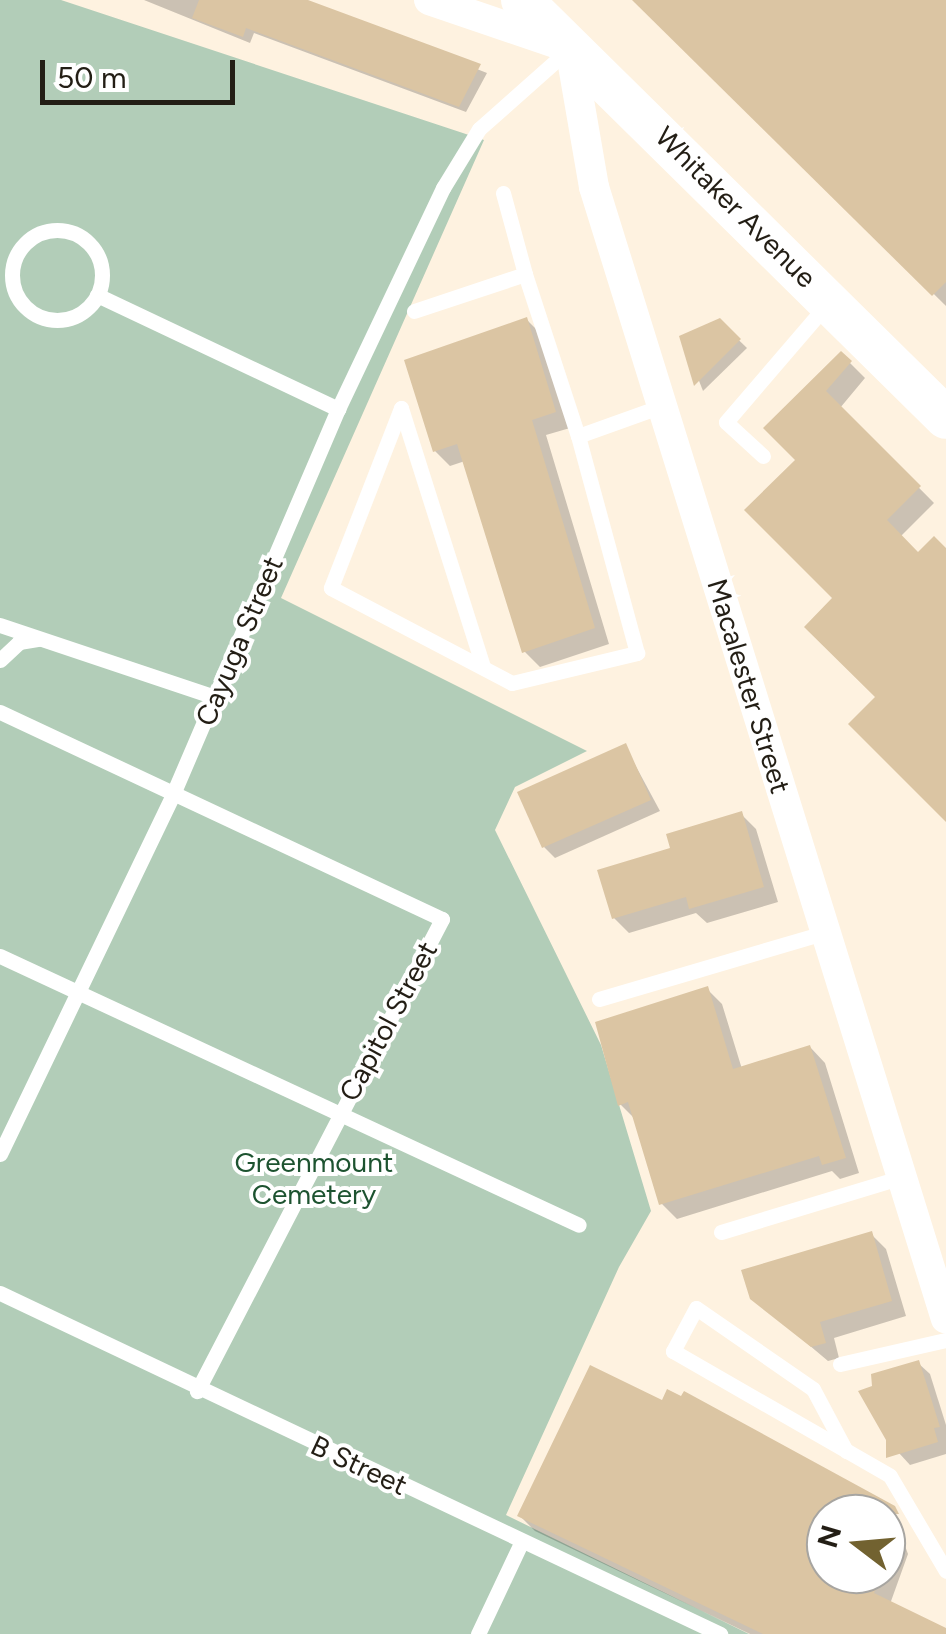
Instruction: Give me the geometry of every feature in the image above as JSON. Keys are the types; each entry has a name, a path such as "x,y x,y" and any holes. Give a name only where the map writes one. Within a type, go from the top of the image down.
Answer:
{"main road":[{"name":"Whitaker Avenue","path":"525,1 944,413"}],"street":[{"path":"429,0 570,48"},
{"name":"Macalester Street","path":"570,48 594,187 946,1319"}],"lane":[{"name":"Cayuga Street","path":"0,1154 173,794 338,409 444,188 479,129 570,48"},
{"path":"482,667 401,408 332,588 512,683 637,653 578,436 502,193"},
{"path":"49,230 77,234 101,267 97,295 75,316 60,320 30,312 13,286 16,255 49,230"},
{"path":"0,247 16,255"},
{"path":"414,311 525,274"},
{"path":"97,295 338,409"},
{"path":"763,456 726,422 830,301"},
{"path":"578,436 662,406"},
{"path":"0,626 214,697"},
{"path":"0,660 19,642 41,638"},
{"path":"0,712 173,794"},
{"name":"Capitol Street","path":"173,794 442,919 197,1390"},
{"path":"599,1000 826,932"},
{"path":"0,956 579,1225"},
{"path":"721,1232 902,1178"},
{"name":"B Street","path":"0,1293 197,1390 720,1634"},
{"path":"846,1450 812,1388 696,1308 673,1351 890,1476 946,1571"},
{"path":"840,1364 946,1340"},
{"path":"478,1634 522,1540"}],"green space":[{"name":"Greenmount Cemetery","path":"0,0 61,0 484,140 281,598 587,751 515,787 495,830 601,1045 651,1211 619,1267 506,1515 749,1634 0,1634"}],"building":[{"path":"199,0 308,0 481,64 459,107 246,28 243,37 192,18"},
{"path":"632,0 946,0 946,282 932,296"},
{"path":"527,317 556,412 532,420 595,628 522,653 457,444 433,452 404,360"},
{"path":"720,318 741,339 694,386 679,336"},
{"path":"841,351 852,361 826,391 921,486 887,520 918,552 934,536 946,548 946,822 848,724 875,697 804,627 832,598 744,510 795,460 763,428"},
{"path":"626,743 651,800 542,848 517,792"},
{"path":"742,811 764,887 689,909 686,897 612,919 597,870 670,848 666,834"},
{"path":"708,986 733,1069 810,1045 846,1158 822,1165 819,1156 659,1205 628,1102 618,1106 595,1022"},
{"path":"872,1231 892,1301 820,1322 826,1343 811,1347 750,1299 741,1270"},
{"path":"919,1360 940,1427 934,1428 938,1442 886,1458 886,1440 858,1391 872,1386 871,1374"},
{"path":"590,1365 662,1400 667,1389 681,1396 684,1391 873,1494 806,1494 806,1594 876,1594 946,1628 946,1634 763,1634 517,1516"}]}
